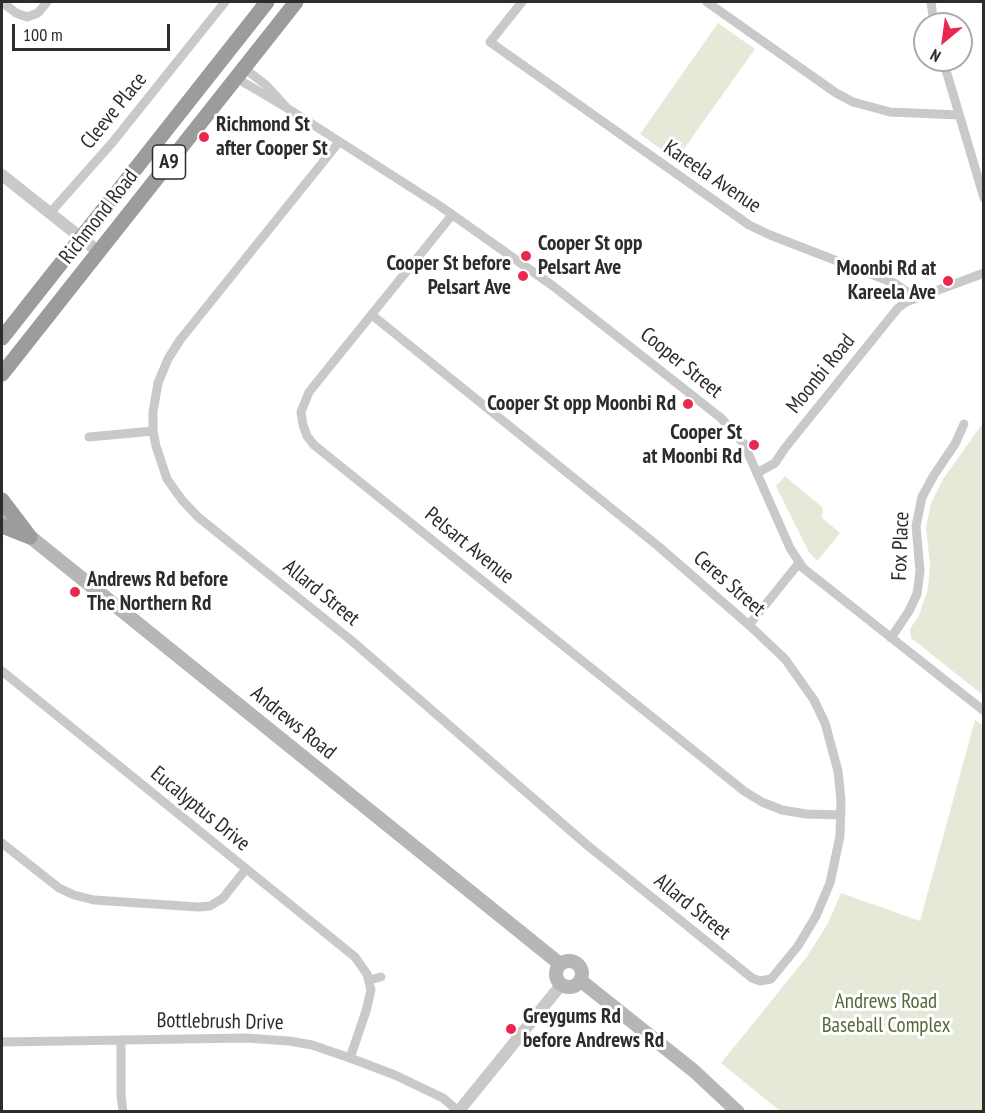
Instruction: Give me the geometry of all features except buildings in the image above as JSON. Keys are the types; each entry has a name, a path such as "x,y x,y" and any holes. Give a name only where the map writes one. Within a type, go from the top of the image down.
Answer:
{"highway":[{"name":"Richmond Road","path":"2,374 296,2"},
{"name":"Richmond Road","path":"2,338 264,5"},
{"path":"192,96 223,73 239,72 239,57 264,5"},
{"path":"2,500 30,537"},
{"path":"2,526 30,537"}],"main road":[{"name":"Andrews Road","path":"2,514 560,964 572,960 579,964 582,972 580,980 694,1071 738,1112"},
{"path":"560,964 556,974 561,985 570,987 580,980"}],"street":[{"path":"2,2 16,13 27,17 38,13 47,2"},
{"name":"Cleeve Place","path":"50,213 112,143 225,2"},
{"name":"Kareela Avenue","path":"522,2 490,42 749,225 894,283 916,298"},
{"path":"706,2 836,93 853,102 891,112 959,116"},
{"name":"Cooper Street","path":"239,72 243,82 452,215 563,293 721,418 744,444 790,548 799,563 810,575 984,711"},
{"path":"947,72 984,198"},
{"name":"Allard Street","path":"339,142 173,350 161,373 156,393 153,431 159,458 167,478 182,500 198,517 352,641 586,845 752,978 760,981 768,980"},
{"path":"2,175 99,252"},
{"name":"Pelsart Avenue","path":"452,215 306,398 302,421 310,441 744,791 782,810 806,814 841,815"},
{"path":"916,298 984,273"},
{"name":"Moonbi Road","path":"757,473 775,463 893,312 902,304 916,298"},
{"name":"Ceres Street","path":"372,315 658,546 785,659 804,685 821,714 838,771 841,815 837,857 826,894 812,923 798,946 774,976 768,980"},
{"name":"Fox Place","path":"891,638 917,594 920,571 916,526 922,496 951,450 964,424"},
{"path":"89,437 153,431"},
{"path":"749,625 799,563"},
{"name":"Eucalyptus Drive","path":"2,671 348,950 365,968 369,980"},
{"path":"2,843 59,888 74,896 93,900 210,906 223,898 246,869"},
{"path":"350,1058 369,1004 369,980 381,977"},
{"path":"458,1111 561,985"},
{"name":"Bottlebrush Drive","path":"2,1042 276,1039 312,1045 350,1058 416,1085 442,1098 458,1111"},
{"path":"121,1040 123,1112"}],"green space":[{"path":"718,23 755,49 676,160 640,134"},
{"path":"983,423 983,695 911,638 910,629 919,615 928,589 930,566 926,527 931,503 943,479"},
{"path":"785,476 823,508 822,518 840,533 817,561 809,552 776,486"},
{"name":"Andrews Road Baseball Complex","path":"975,720 984,726 983,1111 780,1111 721,1063 806,958 827,925 841,893 920,921"}],"place":[{"name":"Richmond St after Cooper St","path":"204,137"},
{"name":"Cooper St opp Pelsart Ave","path":"526,256"},
{"name":"Cooper St before Pelsart Ave","path":"523,276"},
{"name":"Moonbi Rd at Kareela Ave","path":"948,281"},
{"name":"Cooper St opp Moonbi Rd","path":"688,404"},
{"name":"Cooper St at Moonbi Rd","path":"754,445"},
{"name":"Andrews Rd before The Northern Rd","path":"75,592"},
{"name":"Greygums Rd before Andrews Rd","path":"511,1029"}]}
